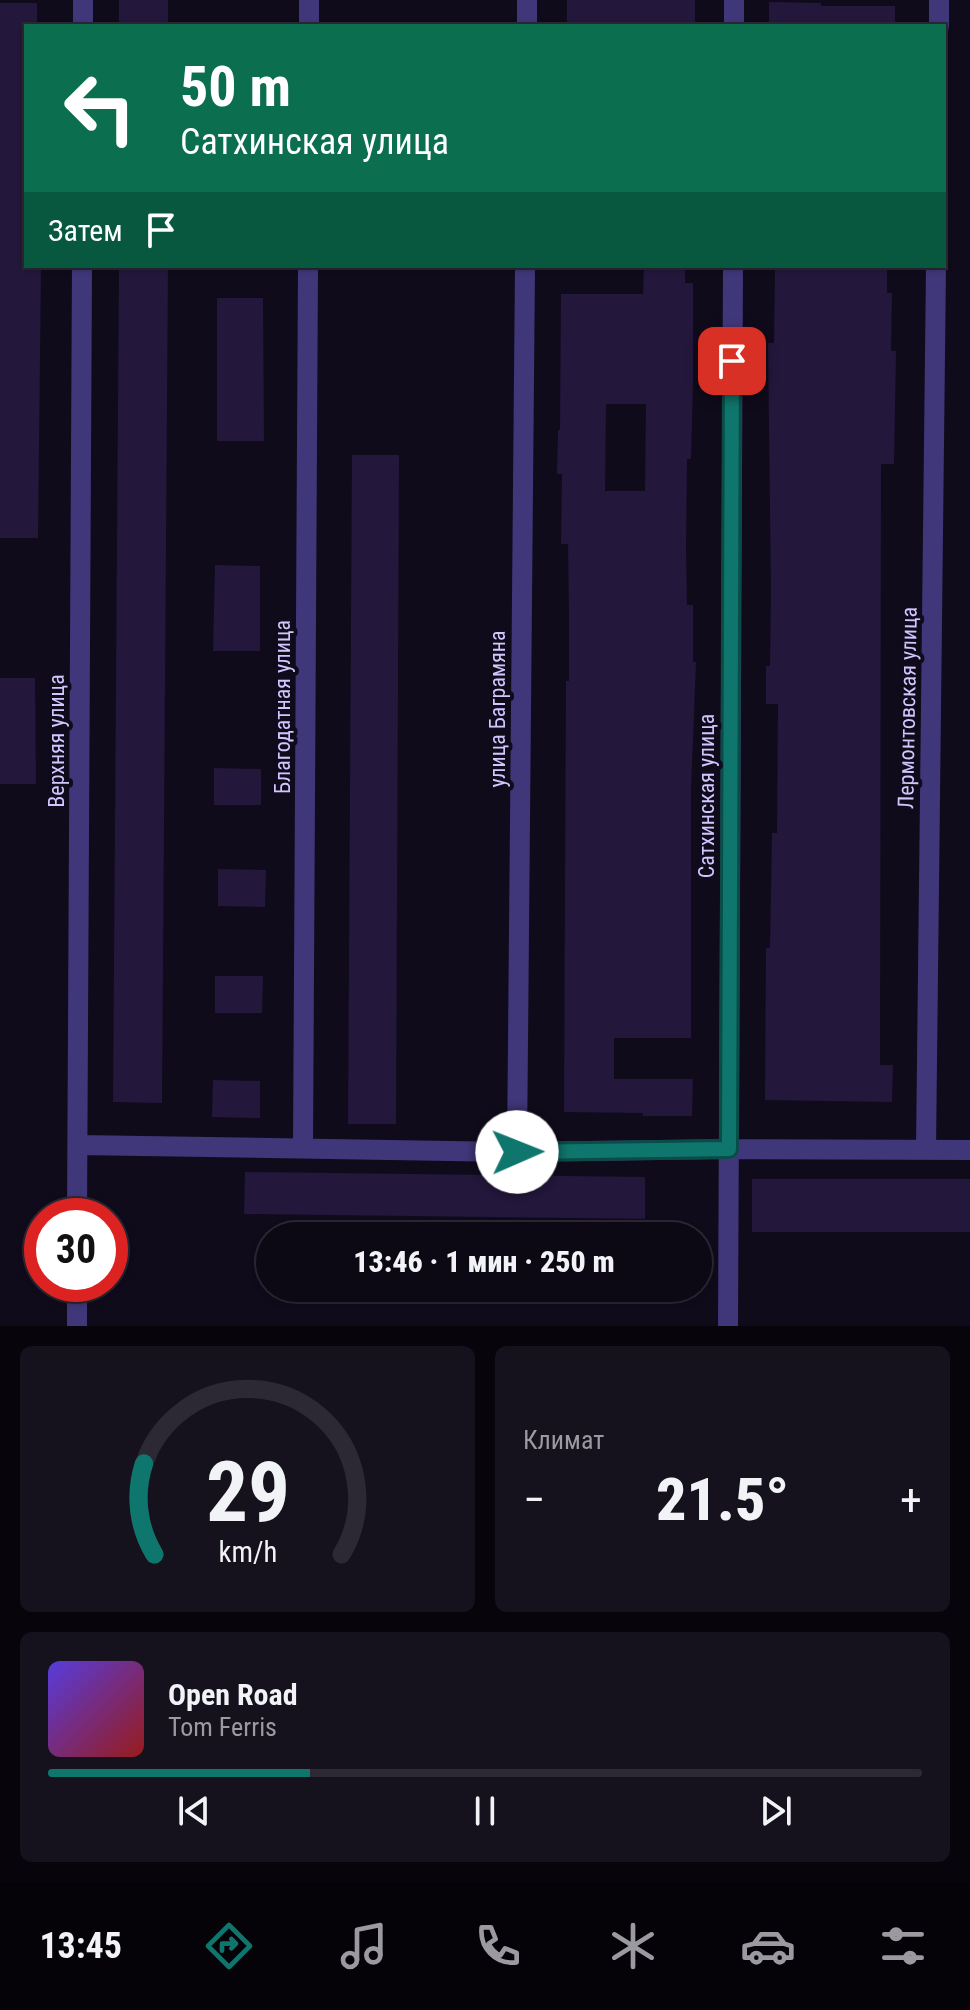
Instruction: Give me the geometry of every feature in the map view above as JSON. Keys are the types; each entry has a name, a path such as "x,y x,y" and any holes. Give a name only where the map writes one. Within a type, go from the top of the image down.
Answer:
{"street":[{"path":"83,0 83,24"},
{"path":"309,0 309,24"},
{"path":"527,0 527,24"},
{"path":"734,0 734,24"},
{"path":"939,0 939,24"},
{"name":"Верхняя улица","path":"77,1198 82,268"},
{"name":"Благодатная улица","path":"303,1147 308,268"},
{"name":"улица Баграмяна","path":"517,1152 525,268"},
{"name":"Сатхинская улица","path":"728,1326 733,268"},
{"name":"Лермонтовская улица","path":"926,1150 936,268"},
{"path":"78,1145 517,1152 970,1150"},
{"path":"77,1302 77,1326"}],"building":[{"path":"119,0 168,0 168,24 119,24"},
{"path":"567,0 695,0 695,24 567,24"},
{"path":"769,2 895,6 895,24 769,24"},
{"path":"0,3 37,3 37,24 24,24 24,268 41,268 38,538 0,538"},
{"path":"119,268 168,268 162,1103 113,1102"},
{"path":"644,268 685,268 685,283 693,283 691,459 687,459 686,549 687,605 693,605 693,662 696,662 691,790 691,1038 614,1038 614,1079 693,1079 692,1116 564,1112 569,616 568,544 561,544 562,474 557,474 561,294 643,294","holes":["606,404 646,404 645,491 605,491"]},
{"path":"775,268 887,268 887,293 892,293 891,351 896,351 894,464 881,464 880,1065 893,1065 892,1102 765,1100 766,948 770,948 772,833 777,833 778,704 766,704 771,592 768,343 774,343"},
{"path":"217,298 263,298 264,441 217,441"},
{"path":"352,455 399,455 396,1124 348,1124"},
{"path":"215,565 260,566 260,651 213,651"},
{"path":"0,678 35,678 36,784 0,784"},
{"path":"214,768 261,769 261,805 214,805"},
{"path":"218,869 266,870 265,907 218,906"},
{"path":"215,976 263,976 262,1013 215,1013"},
{"path":"213,1080 260,1081 260,1118 212,1117"},
{"path":"245,1172 645,1177 645,1219 244,1214"},
{"path":"752,1179 970,1179 970,1232 752,1232"}],"route":[{"path":"517,1152 729,1149 732,361"}]}
